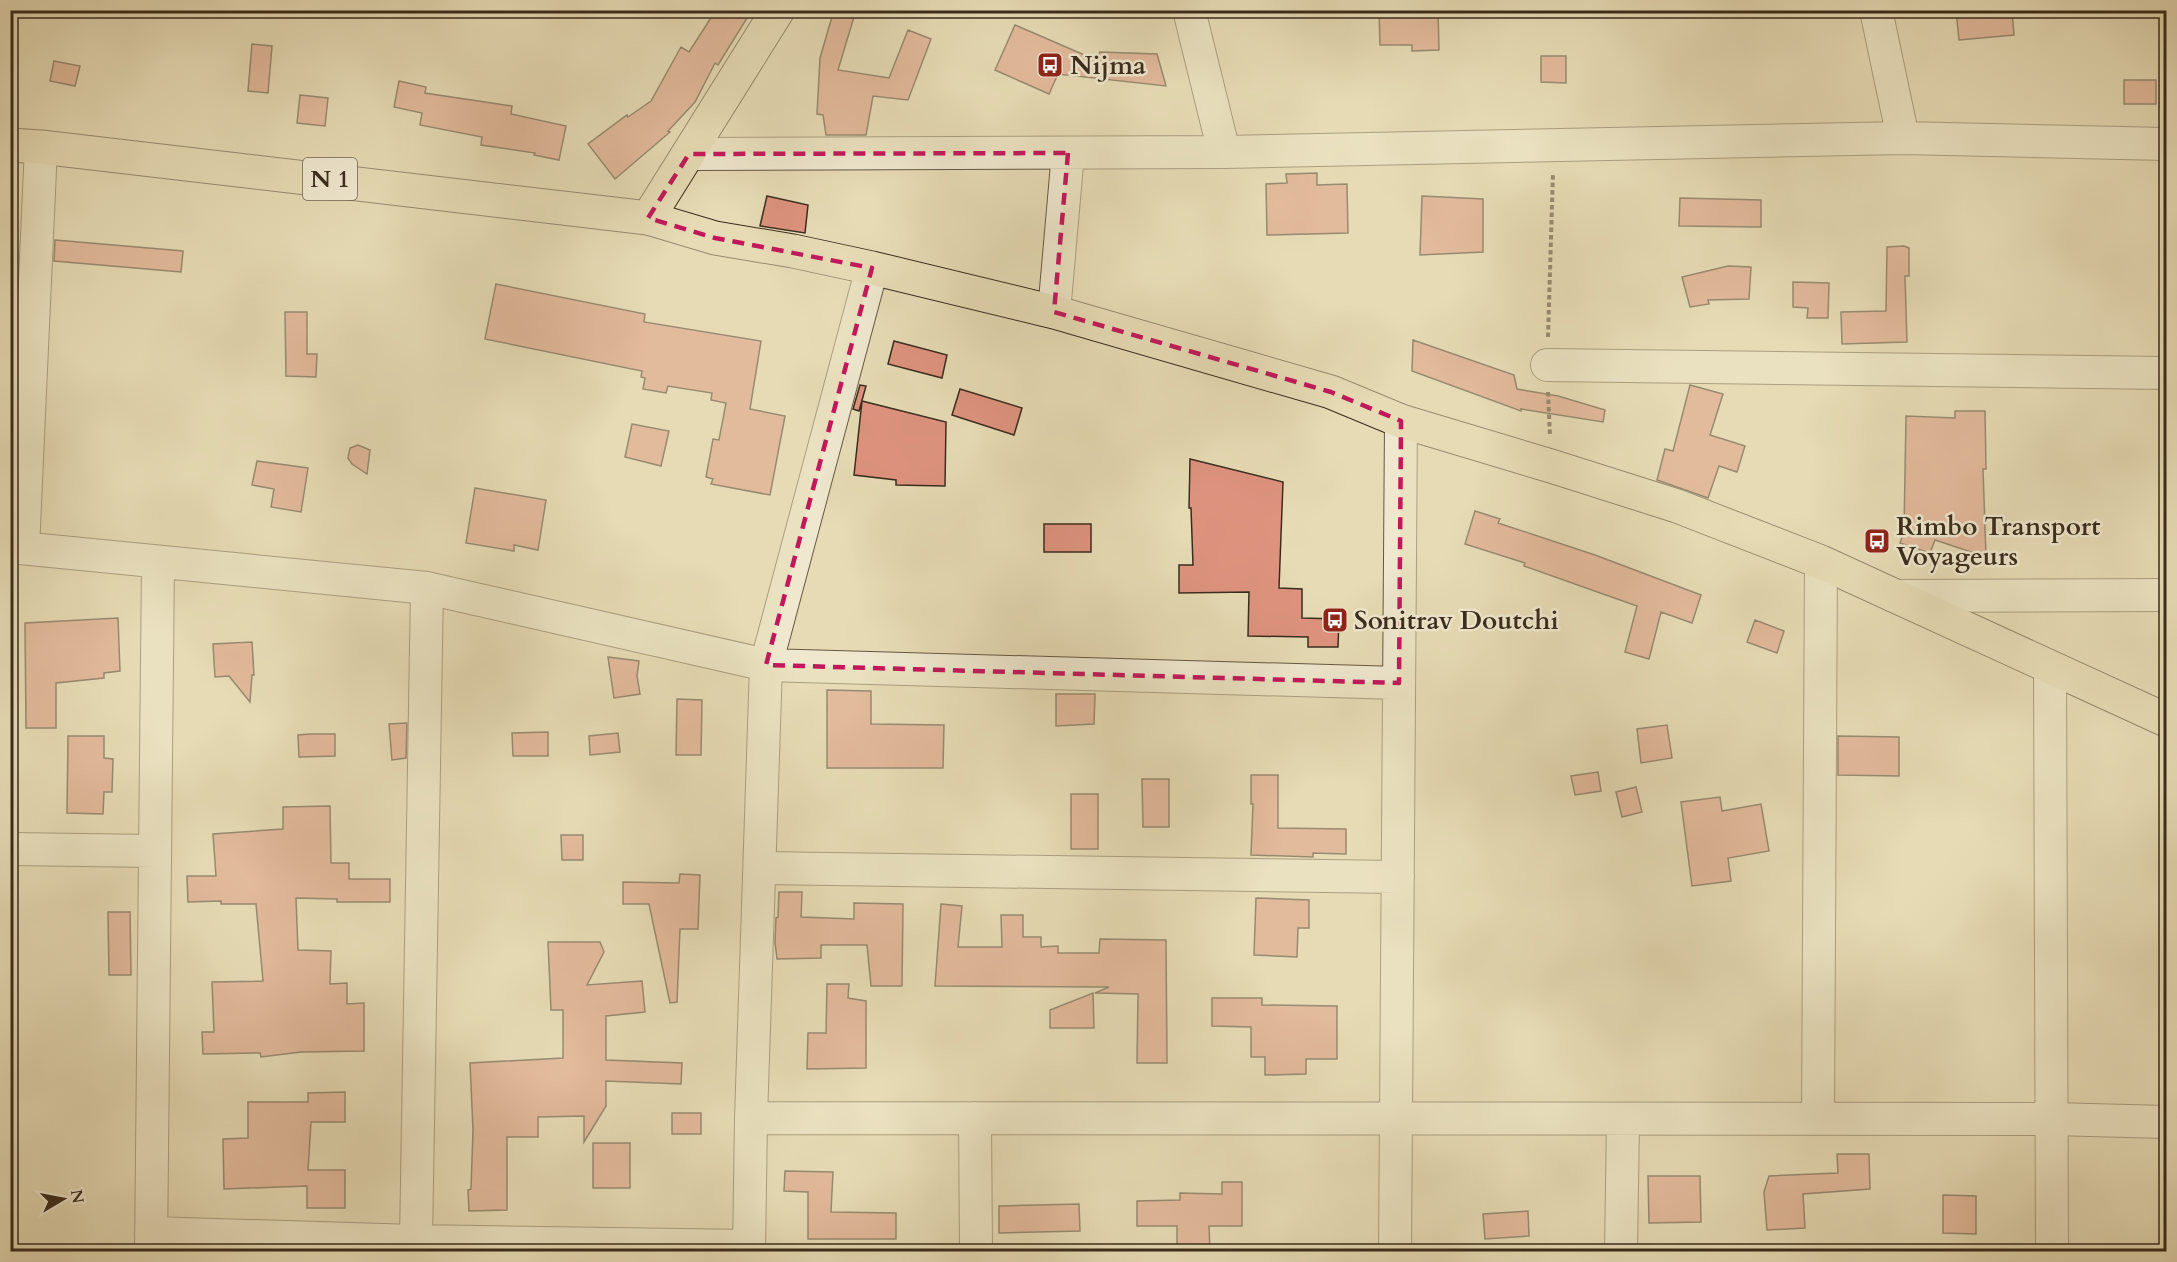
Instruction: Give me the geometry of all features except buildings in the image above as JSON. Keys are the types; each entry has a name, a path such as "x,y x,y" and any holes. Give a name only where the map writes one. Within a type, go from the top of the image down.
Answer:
{"main road":[{"path":"778,10 648,218 716,238 872,268 1054,312 1331,392 1401,421 1677,506 1821,562 2166,720"},
{"name":"N 1","path":"26,146 648,218"}],"street":[{"path":"1189,10 1224,152"},
{"path":"1876,10 1903,138"},
{"path":"689,154 1224,152 1903,138 2166,144"},
{"path":"26,146 17,548 427,588 766,665 1399,683"},
{"path":"1054,312 1068,153"},
{"path":"158,561 151,1242 416,1241 749,1249 751,1118 766,665 872,268"},
{"path":"1547,364 2166,373"},
{"path":"1395,1251 1401,421"},
{"path":"1818,1119 1821,562"},
{"path":"416,1241 427,588"},
{"path":"1894,596 2166,595"},
{"path":"2050,668 2052,1251"},
{"path":"10,849 155,851"},
{"path":"760,868 1398,878"},
{"path":"751,1118 2052,1119 2166,1122"},
{"path":"975,1118 976,1251"},
{"path":"1621,1251 1623,1119"}],"path":[{"path":"1551,466 1547,364 1553,146"}],"highlighted area":[{"path":"1068,153 1054,312 1331,392 1401,421 1399,683 766,665 872,268 715,238 648,218 689,154"}],"place":[{"name":"Nijma","path":"1050,65"},
{"name":"Rimbo Transport Voyageurs","path":"1877,541"},
{"name":"Sonitrav Doutchi","path":"1335,620"}]}
